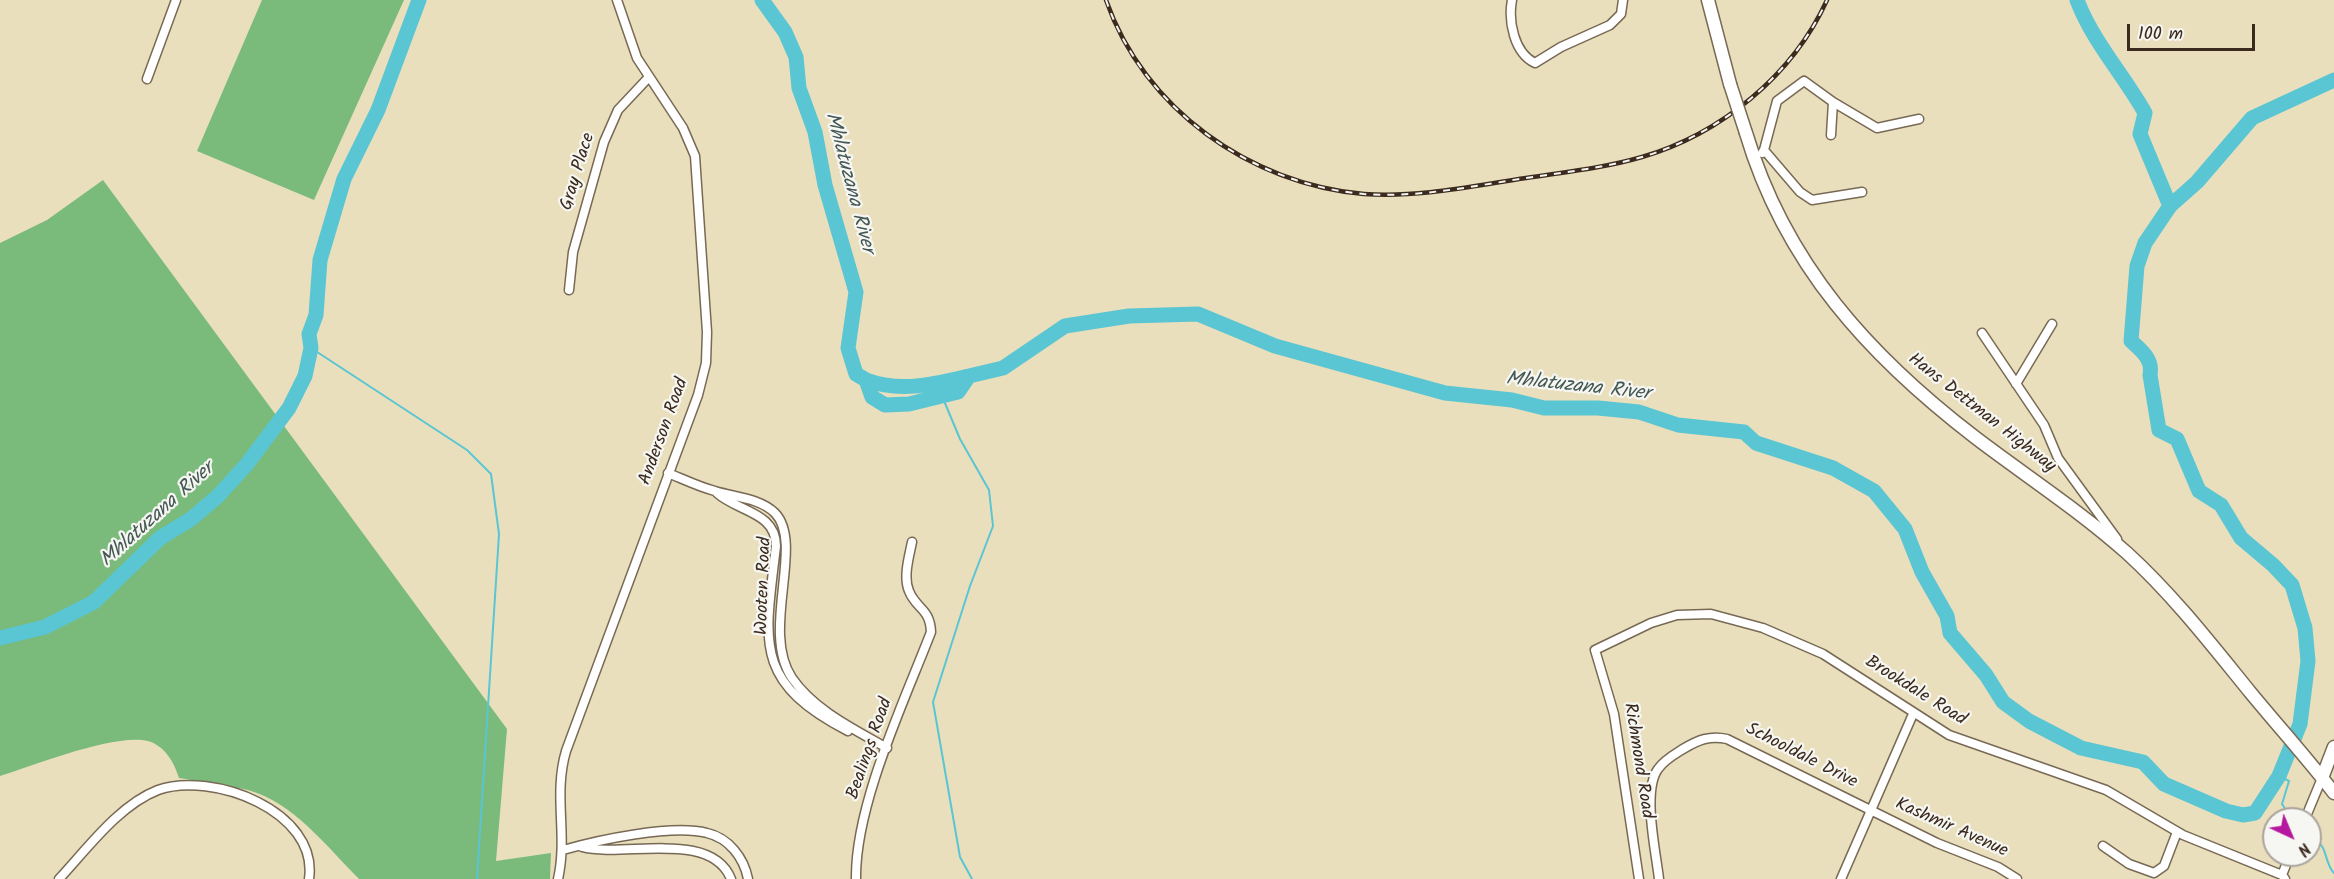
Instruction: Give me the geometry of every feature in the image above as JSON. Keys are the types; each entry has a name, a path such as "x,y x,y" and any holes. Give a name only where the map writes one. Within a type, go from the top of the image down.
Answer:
{"street":[{"path":"147,79 176,0"},
{"name":"Anderson Road","path":"558,879 563,850 558,801 562,763 703,378 707,332 695,156 683,128 631,46 617,0"},
{"path":"1512,0 1511,18 1515,39 1526,56 1535,63 1561,47 1610,25 1621,14 1623,0"},
{"name":"Hans Dettman Highway","path":"1708,0 1730,84 1755,163 1770,200 1809,271 1873,349 1950,417 2128,554 2183,610 2334,793"},
{"name":"Gray Place","path":"569,290 573,252 608,132 623,103 649,77"},
{"path":"1755,163 1764,150 1777,101 1804,81 1877,129 1919,119"},
{"path":"1830,135 1833,102"},
{"path":"1764,150 1800,192 1812,200 1862,192"},
{"path":"2016,384 2052,324"},
{"path":"1982,333 2044,425 2058,458 2128,554"},
{"name":"Wooten Road","path":"668,473 715,491 735,505 762,518 774,531 776,546 768,645 774,669 784,685 809,708 887,749"},
{"name":"Bealings Road","path":"856,879 857,844 861,826 931,632 930,618 909,591 907,570 912,542"},
{"name":"Brookdale Road","path":"1595,650 1670,617 1698,613 1719,615 1808,646 1913,714 1963,741 2106,790 2176,832 2284,877"},
{"name":"Richmond Road","path":"1595,650 1614,714 1639,879"},
{"path":"1841,879 1913,714"},
{"name":"Schooldale Drive","path":"1659,879 1651,784 1658,768 1698,741 1710,737 1727,739 1871,811"},
{"path":"2310,807 2334,747"},
{"path":"59,879 120,816 138,802 157,791 196,785 236,793 277,814 289,824 308,849 311,866 309,879"},
{"name":"Kashmir Avenue","path":"1871,811 1937,843 2007,871 2018,879"},
{"path":"2103,846 2129,864 2154,873 2164,866 2176,832"},
{"path":"563,850 638,835 707,833 732,848 740,858 748,879"},
{"path":"578,846 598,850 695,850 715,859 731,879"}],"green space":[{"path":"262,0 404,0 314,200 197,151"},
{"path":"103,180 507,729 496,861 551,853 550,879 359,879 322,840 280,804 248,790 179,778 168,755 154,743 148,741 134,740 96,746 0,776 0,243 47,220"}],"waterway":[{"name":"Mhlatuzana River","path":"0,638 45,627 94,602 160,538 191,519 218,496 247,464 289,408 305,376 311,348 309,334 316,315 320,260 344,179 378,110 419,0"},
{"name":"Mhlatuzana River","path":"762,0 785,32 796,57 799,88 815,132 825,185 856,292 848,348 856,374 866,380 872,397 885,405 909,404 958,392 969,376 1003,368 1065,326 1129,316 1198,314 1275,346 1445,393 1512,400 1544,408 1598,408 1639,412 1678,425 1744,432 1756,443 1833,468 1874,491 1905,529 1922,572 1947,616 1950,633 1986,675 2003,702 2029,721 2081,748 2143,762 2164,784 2226,811 2243,815 2255,813 2279,776 2300,724 2308,661 2305,628 2292,585 2273,565 2241,538 2221,505 2199,491 2177,439 2159,430 2150,364 2146,356 2131,341 2137,266 2145,243 2170,206 2197,182 2252,118 2334,80"},
{"path":"2077,0 2091,30 2145,113 2140,134 2170,206"},
{"path":"311,348 467,450 491,474 499,534 477,879"},
{"name":"Mhlatuzana River","path":"866,380 905,387 969,376"},
{"path":"942,396 960,439 989,490 993,526 970,586 933,702 960,857 972,879"},
{"path":"2276,781 2285,779 2289,781 2282,804 2284,807"},
{"path":"2322,846 2334,873"}],"railway":[{"path":"1106,0 1123,39 1146,75 1174,107 1206,134 1242,157 1281,175 1322,187 1384,195 1445,190 1584,169 1628,161 1671,147 1726,117 1774,77 1813,27 1827,0"}]}
